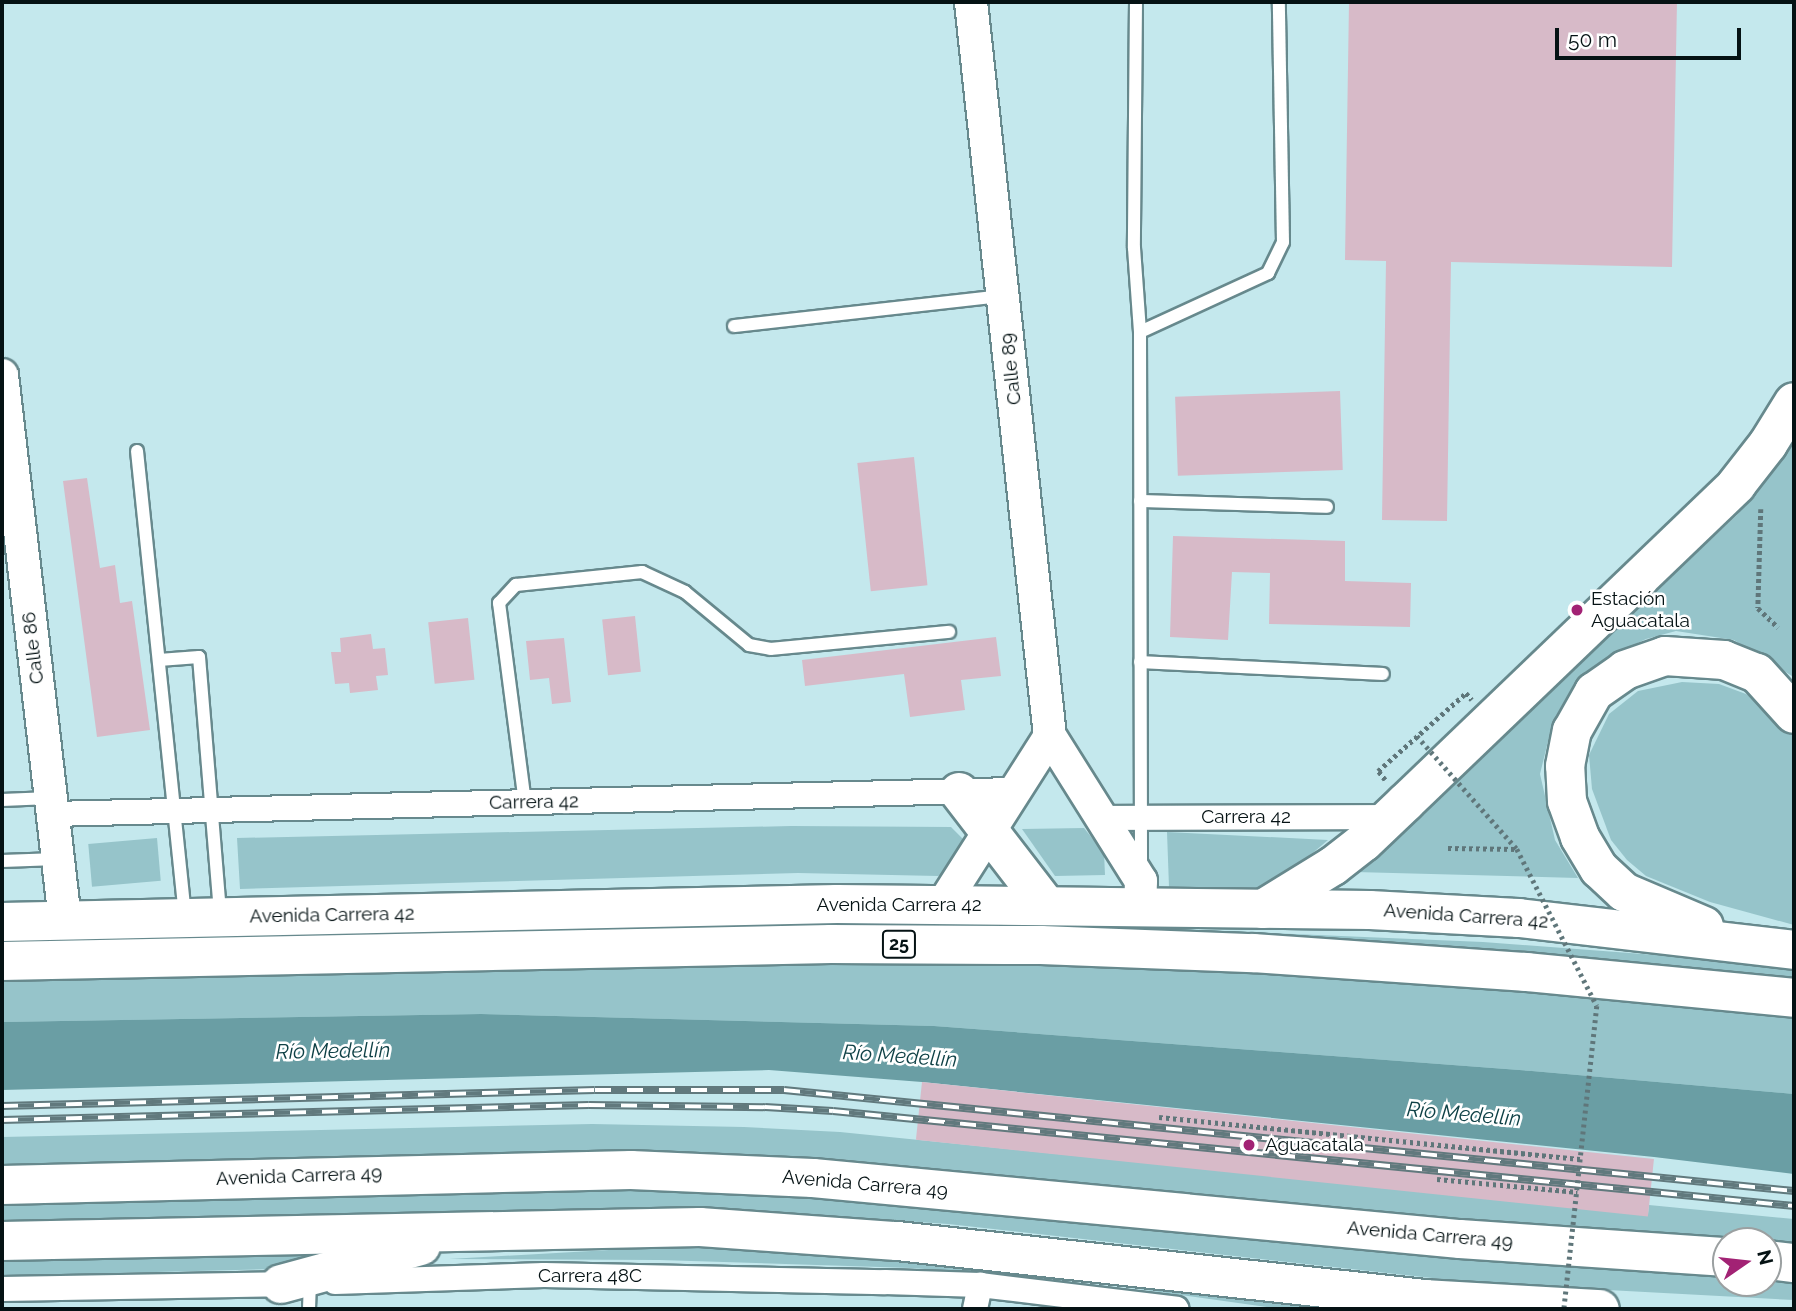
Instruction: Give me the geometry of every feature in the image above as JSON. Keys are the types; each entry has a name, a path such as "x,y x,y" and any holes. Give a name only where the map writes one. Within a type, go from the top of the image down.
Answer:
{"highway":[{"path":"1263,909 1333,866 1391,817 1736,485 1768,444 1794,401"},
{"path":"1755,945 1624,892 1599,869 1580,838 1567,801 1565,766 1572,731 1594,692 1625,670 1665,656 1724,660 1757,673 1794,714"},
{"path":"960,792 1046,905"},
{"name":"Avenida Carrera 42","path":"2,922 943,904 1046,905 1141,894 1263,909 1467,914 1794,950"},
{"name":"Avenida Carrera 42","path":"2,961 817,944 1041,945 1254,953 1513,971 1794,998"},
{"name":"Avenida Carrera 49","path":"2,1185 553,1169 642,1170 813,1178 1460,1239 1712,1256"},
{"path":"2,1241 700,1227 1040,1256 1439,1304 1601,1309"},
{"path":"295,1284 480,1230"}],"street":[{"name":"Calle 89","path":"971,2 1050,736 1101,818 1141,894"},
{"name":"Calle 86","path":"2,375 65,920"},
{"path":"943,904 1050,736"},
{"name":"Carrera 42","path":"52,806 174,811 1016,790"},
{"name":"Carrera 42","path":"1101,818 1391,817"},
{"name":"Carrera 48C","path":"2,1289 84,1299 295,1284 456,1277 629,1275 980,1285 1177,1309"},
{"path":"975,1309 980,1285"}],"lane":[{"path":"1136,2 1134,248 1140,332 1141,894"},
{"path":"1140,332 1268,273 1283,242 1279,2"},
{"path":"734,326 1003,296"},
{"path":"137,451 174,811 203,918"},
{"path":"1140,501 1328,507"},
{"path":"525,803 499,603 516,585 642,572 685,592 748,645 771,649 948,632"},
{"path":"159,660 199,657 211,810 203,918"},
{"path":"1140,662 1383,674"},
{"path":"2,800 52,806"},
{"path":"2,861 58,859"},
{"path":"295,1284 309,1309"}],"path":[{"path":"1761,509 1758,608 1778,627"},
{"path":"1378,771 1466,693"},
{"path":"1417,736 1517,849 1597,1006 1564,1309"},
{"path":"1448,848 1517,849"},
{"path":"1440,1145 1159,1117 1580,1159"},
{"path":"1437,1179 1577,1192"}],"shaded area":[{"path":"1794,429 1792,676 1734,640 1676,631 1646,639 1615,654 1577,681 1552,725 1540,774 1555,840 1578,878 1355,872 1737,515 1781,459"},
{"path":"1682,682 1719,684 1746,694 1774,713 1794,737 1794,925 1710,902 1646,876 1627,860 1611,840 1592,789 1589,755 1609,714 1638,691"},
{"path":"791,826 951,827 964,840 966,853 957,868 938,876 798,873 240,889 237,838"},
{"path":"1084,828 1104,853 1105,875 1055,876 1022,829"},
{"path":"1167,832 1328,840 1295,868 1260,889 1169,887"},
{"path":"157,838 161,881 92,887 88,844"},
{"path":"937,919 1483,942 1735,961 1794,967 1794,988 1436,951 2,947 2,935"},
{"path":"745,953 1224,968 1794,1009 1794,1094 1532,1071 934,1026 481,1014 2,1022 2,975"},
{"path":"592,1124 840,1132 1648,1214 1649,1205 1794,1219 1794,1247 1782,1246 1782,1227 1712,1227 1712,1240 1410,1217 746,1155 648,1153 2,1165 2,1137"},
{"path":"673,1185 1712,1274 1712,1296 1477,1283 948,1224 770,1212 632,1208 2,1223 2,1199"},
{"path":"679,1246 815,1249 1369,1309 1281,1309 1074,1280 911,1268 659,1260 449,1259"},
{"path":"324,1250 272,1269 2,1276 2,1260"},
{"path":"1782,1280 1794,1281 1794,1300 1738,1297 1782,1297"}],"water":[{"name":"Río Medellín","path":"481,1014 934,1026 1532,1071 1794,1094 1794,1174 1654,1157 922,1082 769,1070 2,1090 2,1022"}],"building":[{"path":"1349,2 1677,2 1672,267 1451,262 1447,521 1382,520 1386,261 1345,260"},
{"path":"1340,391 1343,470 1178,476 1175,397"},
{"path":"914,457 927,585 871,591 857,463"},
{"path":"87,478 100,568 115,565 120,603 132,601 150,730 97,737 63,481"},
{"path":"1173,536 1345,541 1345,581 1411,583 1410,627 1269,624 1270,573 1232,572 1228,640 1170,637"},
{"path":"635,616 641,672 608,675 602,619"},
{"path":"468,618 474,680 435,684 428,622"},
{"path":"371,634 373,649 385,648 388,675 376,676 378,690 350,693 349,683 335,684 331,652 341,652 340,638"},
{"path":"996,637 1001,676 961,680 965,710 910,717 904,674 805,686 802,660"},
{"path":"564,638 571,702 552,704 549,678 530,680 526,641"},
{"name":"Aguacatala","path":"922,1082 1654,1159 1648,1217 916,1140"}],"railway":[{"path":"2,1106 595,1090 784,1090 1794,1191"},
{"path":"2,1120 589,1105 765,1107 833,1111 1794,1206"}],"place":[{"name":"Estación Aguacatala","path":"1577,610"},
{"name":"Aguacatala","path":"1249,1145"}]}
